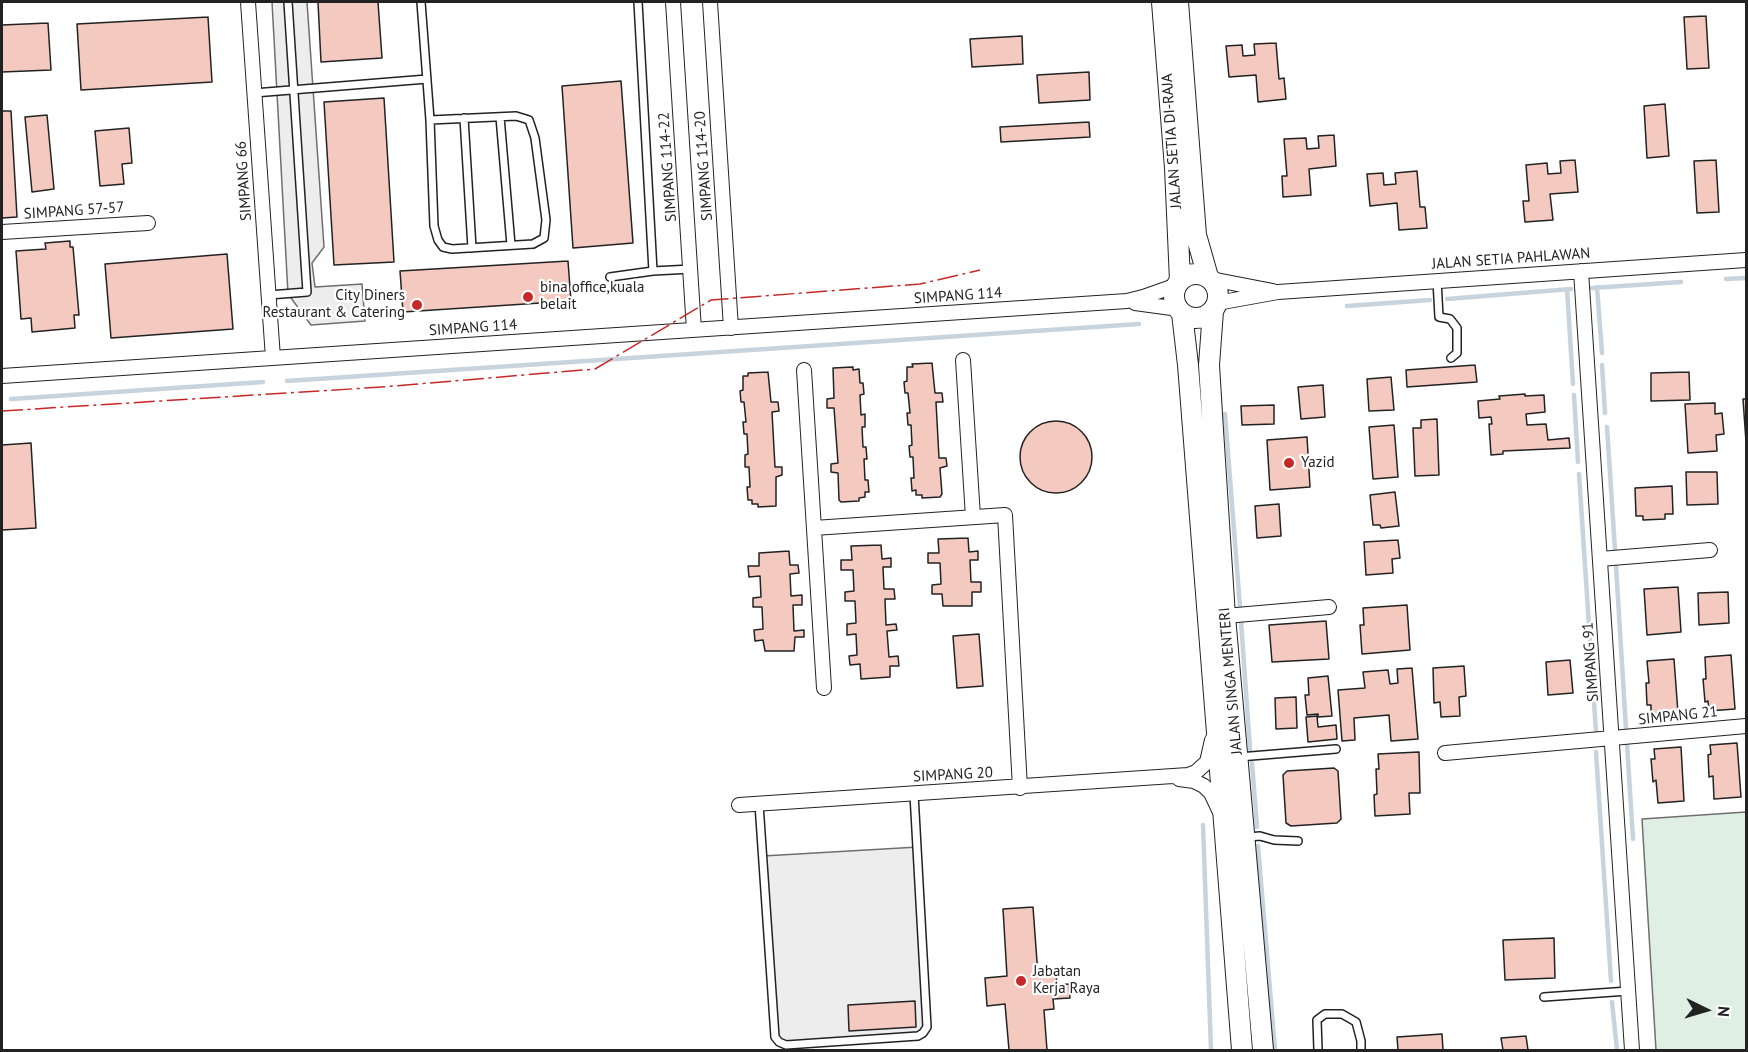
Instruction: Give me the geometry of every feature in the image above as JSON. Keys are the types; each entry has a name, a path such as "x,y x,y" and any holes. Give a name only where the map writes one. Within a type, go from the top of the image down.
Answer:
{"main road":[{"name":"JALAN SETIA DI-RAJA","path":"1162,2 1175,168 1178,283"},
{"name":"JALAN SETIA DI-RAJA","path":"1178,2 1196,235 1209,278"},
{"path":"1191,274 1209,278 1218,290 1215,307 1206,316 1189,317 1180,311 1174,297 1178,283 1191,274"},
{"name":"JALAN SINGA MENTERI","path":"1215,307 1209,365 1225,616 1237,757 1234,834 1242,1050"},
{"name":"JALAN SINGA MENTERI","path":"1180,311 1188,365 1215,704 1263,1050"}],"street":[{"name":"SIMPANG 66","path":"248,2 273,358"},
{"name":"SIMPANG 114-22","path":"673,2 694,330"},
{"name":"SIMPANG 114-20","path":"710,2 731,328"},
{"name":"SIMPANG 57-57","path":"2,232 148,223"},
{"name":"JALAN SETIA PAHLAWAN","path":"1215,307 1278,292 1746,260"},
{"name":"SIMPANG 91","path":"1581,271 1632,1050"},
{"name":"JALAN SETIA PAHLAWAN","path":"1209,278 1278,292"},
{"name":"SIMPANG 114","path":"2,376 1127,301 1178,283"},
{"name":"SIMPANG 114","path":"1127,301 1180,311"},
{"path":"963,360 974,517"},
{"path":"804,370 824,687"},
{"path":"814,528 1005,515 1020,788"},
{"path":"1600,559 1710,550"},
{"path":"1225,616 1329,607"},
{"path":"1168,778 1196,772 1208,762 1212,744 1215,704"},
{"name":"SIMPANG 21","path":"1445,753 1746,726"},
{"path":"1168,778 1194,781 1204,786 1211,793 1234,834"},
{"name":"SIMPANG 20","path":"739,805 1168,778"}],"lane":[{"path":"269,295 307,292 288,2"},
{"path":"421,2 430,120 434,226 438,240 443,247 472,248 533,244 544,238 546,220 535,138 529,120 516,116 430,120"},
{"path":"638,2 653,271"},
{"path":"255,93 427,78"},
{"path":"500,117 511,245"},
{"path":"464,118 472,248"},
{"path":"610,276 691,269"},
{"path":"1437,280 1439,317 1450,319 1457,328 1457,353 1451,358"},
{"path":"1237,757 1336,749"},
{"path":"759,804 775,1036 779,1042 786,1045 918,1036 927,1027 915,794"},
{"path":"1234,834 1298,841"},
{"path":"1544,997 1628,991"},
{"path":"1318,1050 1317,1020 1325,1014 1342,1014 1356,1022 1361,1050"}],"green space":[{"path":"1746,812 1746,1050 1656,1050 1642,819"}],"shaded area":[{"path":"272,2 307,2 324,247 312,263 315,287 362,284 365,321 311,325 288,294"},
{"path":"918,847 928,1020 923,1033 786,1045 775,1037 763,856"}],"building":[{"path":"318,2 378,2 382,58 321,62"},
{"path":"1706,16 1709,68 1687,69 1684,17"},
{"path":"208,17 212,82 81,90 77,24"},
{"path":"48,23 51,70 2,72 2,25"},
{"path":"1022,36 1023,64 972,67 970,39"},
{"path":"1276,43 1279,79 1284,78 1286,99 1258,102 1256,75 1229,77 1226,46 1242,45 1243,56 1255,55 1254,44"},
{"path":"1089,72 1090,100 1039,103 1037,75"},
{"path":"621,81 633,243 573,248 562,86"},
{"path":"384,98 394,262 334,265 324,102"},
{"path":"1665,104 1669,156 1647,158 1644,106"},
{"path":"2,111 11,111 17,217 2,218"},
{"path":"47,115 54,189 32,192 25,117"},
{"path":"1089,122 1090,137 1001,142 1000,127"},
{"path":"129,128 132,163 122,164 124,184 100,186 95,131"},
{"path":"1334,135 1336,166 1309,169 1311,195 1283,197 1282,176 1287,176 1284,139 1306,138 1307,149 1319,148 1318,136"},
{"path":"1575,160 1578,192 1550,194 1553,220 1525,222 1523,201 1529,201 1526,165 1547,163 1548,174 1561,173 1560,161"},
{"path":"1716,160 1719,212 1697,213 1694,161"},
{"path":"1417,171 1420,207 1425,207 1427,228 1399,230 1397,203 1370,206 1367,174 1383,173 1384,185 1396,184 1395,173"},
{"path":"70,241 70,247 73,247 79,315 74,315 75,328 32,332 31,318 21,319 16,251 46,249 45,243"},
{"path":"227,254 233,329 111,338 105,264"},
{"path":"568,261 571,301 403,312 400,271"},
{"path":"932,363 935,393 942,393 943,402 936,402 939,458 946,458 947,466 940,468 942,494 940,497 922,498 922,495 916,495 916,490 912,491 913,457 910,457 909,446 912,445 911,425 908,425 907,413 910,413 908,393 905,393 904,382 907,381 907,367 913,367 912,364"},
{"path":"1475,365 1477,382 1407,387 1406,370"},
{"path":"853,367 853,370 859,369 860,383 863,383 864,394 860,395 861,415 865,414 865,427 862,427 863,447 866,447 865,480 868,480 869,492 865,492 865,497 859,498 859,501 841,502 838,473 831,472 831,464 838,463 834,408 827,408 827,399 834,398 833,368"},
{"path":"768,372 771,402 778,402 779,411 772,412 775,467 782,467 782,475 776,477 776,506 758,507 758,504 752,504 752,500 748,500 749,467 745,467 745,455 748,454 747,434 744,434 743,422 746,422 744,402 741,402 740,391 743,390 743,376 748,376 748,373"},
{"path":"1689,372 1690,400 1651,401 1651,373"},
{"path":"1391,377 1394,410 1369,411 1367,379"},
{"path":"1323,385 1325,417 1301,419 1298,387"},
{"path":"1525,394 1525,396 1544,395 1545,412 1526,414 1527,425 1546,424 1548,440 1569,438 1570,448 1503,451 1503,454 1491,455 1489,424 1492,424 1491,417 1479,418 1478,401 1500,399 1499,396"},
{"path":"1743,399 1746,399 1746,442"},
{"path":"1715,403 1715,414 1722,413 1724,434 1716,435 1717,451 1688,453 1685,404"},
{"path":"1274,405 1274,424 1242,425 1241,406"},
{"path":"1437,419 1439,475 1415,476 1413,428 1421,428 1421,420"},
{"path":"1056,421 1076,427 1086,437 1092,457 1086,477 1076,487 1056,493 1036,487 1026,477 1020,457 1026,437 1036,427"},
{"path":"1394,425 1398,477 1373,479 1369,427"},
{"name":"Yazid","path":"1307,437 1310,487 1270,490 1267,440"},
{"path":"31,443 36,528 2,530 2,445"},
{"path":"1686,472 1717,472 1718,504 1687,505"},
{"path":"1672,486 1673,514 1665,514 1665,519 1643,520 1643,516 1636,516 1635,488"},
{"path":"1395,492 1399,526 1381,528 1380,525 1373,525 1370,495"},
{"path":"1279,504 1281,536 1257,538 1255,506"},
{"path":"968,538 969,552 978,551 978,560 970,560 971,582 981,582 981,592 972,592 972,606 943,606 942,594 932,594 932,585 941,584 940,563 928,563 928,553 939,553 938,539"},
{"path":"1398,540 1400,558 1392,559 1393,573 1366,575 1364,542"},
{"path":"881,545 882,559 891,558 891,567 883,567 884,589 894,589 895,599 885,599 886,625 896,624 897,630 887,631 889,657 898,656 899,666 890,666 890,677 861,679 860,664 850,665 849,656 857,655 856,634 847,635 847,624 856,623 855,601 845,601 845,592 854,591 853,570 841,570 841,560 852,560 851,546"},
{"path":"789,551 790,565 798,565 799,573 790,574 791,596 802,595 802,605 793,605 794,631 804,630 804,637 795,637 794,651 765,651 763,640 755,641 754,630 763,629 762,607 753,607 753,598 761,597 760,576 749,577 748,566 759,566 759,553"},
{"path":"1678,587 1681,632 1647,635 1644,589"},
{"path":"1728,592 1729,623 1699,625 1698,593"},
{"path":"1407,605 1410,650 1362,654 1360,625 1364,625 1363,608"},
{"path":"1326,621 1329,659 1272,662 1269,625"},
{"path":"979,634 983,686 957,688 953,636"},
{"path":"1731,655 1735,709 1709,711 1708,701 1705,702 1703,679 1706,679 1705,657"},
{"path":"1674,659 1678,713 1651,715 1651,705 1647,705 1646,683 1649,683 1647,661"},
{"path":"1570,660 1573,693 1548,695 1546,662"},
{"path":"1464,666 1466,696 1459,697 1460,716 1441,717 1440,702 1434,703 1433,668"},
{"path":"1412,668 1418,739 1391,741 1389,715 1354,718 1355,740 1342,741 1338,690 1365,688 1363,672 1388,670 1390,684 1398,683 1397,669"},
{"path":"1328,676 1332,716 1307,715 1305,695 1309,695 1308,678"},
{"path":"1296,697 1297,728 1276,729 1275,698"},
{"path":"1317,716 1318,727 1336,725 1337,739 1308,742 1306,717"},
{"path":"1737,743 1741,797 1714,799 1713,776 1709,777 1710,745"},
{"path":"1681,747 1684,801 1658,803 1651,759 1655,759 1654,749"},
{"path":"1419,752 1420,793 1409,793 1410,814 1375,816 1374,795 1377,794 1378,754"},
{"path":"1334,768 1338,771 1341,819 1337,823 1291,826 1286,823 1283,775 1287,771"},
{"name":"Jabatan Kerja Raya","path":"1033,907 1038,975 1056,974 1057,985 1069,984 1070,998 1053,999 1054,1009 1044,1010 1047,1050 1009,1050 1005,1004 987,1006 985,978 1007,976 1003,909"},
{"path":"1554,938 1555,978 1505,980 1503,940"},
{"path":"915,1001 916,1027 849,1031 848,1005"},
{"path":"1442,1034 1443,1050 1398,1050 1397,1037"},
{"path":"1526,1036 1528,1050 1503,1050 1501,1038"}],"waterway":[{"path":"1726,279 1746,278"},
{"path":"1592,288 1681,282"},
{"path":"1597,287 1602,353"},
{"path":"1567,289 1573,384"},
{"path":"1447,299 1571,289"},
{"path":"1347,306 1430,300"},
{"path":"287,381 1139,324"},
{"path":"1602,365 1605,413"},
{"path":"11,399 263,382"},
{"path":"1574,395 1578,462"},
{"path":"1225,414 1240,607"},
{"path":"1607,427 1615,550"},
{"path":"1579,474 1596,732"},
{"path":"1616,566 1626,729"},
{"path":"1241,621 1250,749"},
{"path":"1627,744 1633,839"},
{"path":"1596,752 1611,981"},
{"path":"1252,763 1257,827"},
{"path":"1203,825 1211,1050"},
{"path":"1258,846 1275,1050"},
{"path":"1612,1002 1617,1050"}],"power":[{"path":"2,411 382,387 595,369 711,300 920,284 980,270"}],"place":[{"name":"bina office,kuala belait","path":"528,297"},
{"name":"City Diners Restaurant & Catering","path":"417,305"},
{"name":"Yazid","path":"1289,463"},
{"name":"Jabatan Kerja Raya","path":"1021,981"}]}
